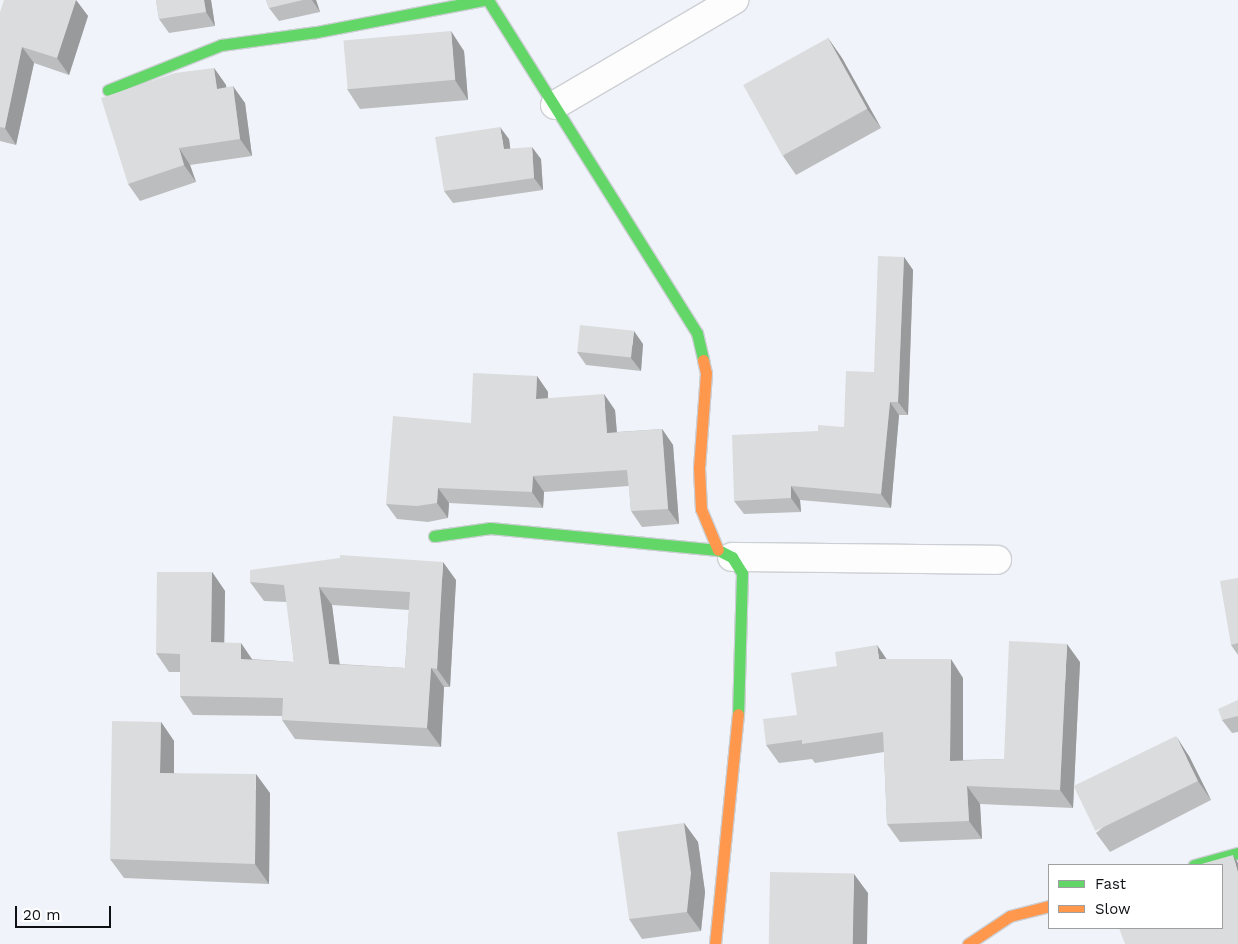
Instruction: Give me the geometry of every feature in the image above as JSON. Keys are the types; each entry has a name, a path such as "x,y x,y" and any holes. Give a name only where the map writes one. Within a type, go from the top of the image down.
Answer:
{"street":[{"path":"108,90 221,45 316,32 483,0"},
{"path":"488,0 698,333 706,373 699,468 701,509 725,553 742,573 738,716 715,944"},
{"path":"555,105 734,0"},
{"path":"434,536 490,528 725,553 997,560"},
{"path":"1198,864 1238,853"},
{"path":"968,944 1010,916 1048,906"}],"building":[{"path":"4,0 76,0 57,58 22,47 5,128 0,127 0,12"},
{"path":"156,0 204,0 206,12 159,19"},
{"path":"266,0 303,0 269,8"},
{"path":"451,31 455,80 348,89 343,40"},
{"path":"828,38 867,109 782,156 743,85"},
{"path":"214,68 217,89 233,86 240,139 179,148 184,165 128,184 101,98 175,73"},
{"path":"500,127 504,149 532,147 534,178 444,191 435,137"},
{"path":"878,256 904,257 898,402 890,402 881,494 791,486 791,498 734,501 732,435 818,431 818,425 844,427 846,371 874,372"},
{"path":"580,325 634,331 631,357 577,352"},
{"path":"473,373 537,376 536,399 604,394 607,433 662,429 668,509 631,511 627,470 533,476 532,492 438,488 437,503 417,506 386,504 393,416 471,423"},
{"path":"340,555 443,562 437,669 431,668 427,728 282,720 283,698 180,696 180,654 156,653 157,572 212,572 211,642 241,643 241,659 294,662 284,585 250,582 250,570 340,558","holes":["319,587 410,592 405,668 329,664"]},
{"path":"1238,578 1238,643 1231,645 1220,581"},
{"path":"1009,641 1067,644 1060,790 967,786 969,821 887,824 883,732 802,744 802,740 766,745 763,719 797,715 791,673 837,666 835,652 877,645 879,659 951,659 950,761 1004,759"},
{"path":"1238,700 1238,716 1222,720 1218,709"},
{"path":"112,721 161,722 160,773 256,774 255,864 110,859"},
{"path":"1176,736 1198,781 1095,831 1074,786"},
{"path":"684,823 691,873 687,912 629,919 617,832"},
{"path":"1233,855 1238,873 1238,944 1125,944 1119,929 1223,929 1223,864 1202,864"},
{"path":"770,872 854,873 853,944 769,944"}],"traffic: fast":[{"path":"108,90 221,45 316,32 483,0"},
{"path":"488,0 697,333 703,360"},
{"path":"434,536 490,528 718,550 732,557 742,573 738,714"},
{"path":"1198,864 1238,853"}],"traffic: slow":[{"path":"703,360 706,373 699,468 701,509 718,550"},
{"path":"715,944 738,714"},
{"path":"968,944 1010,916 1048,906"}]}
